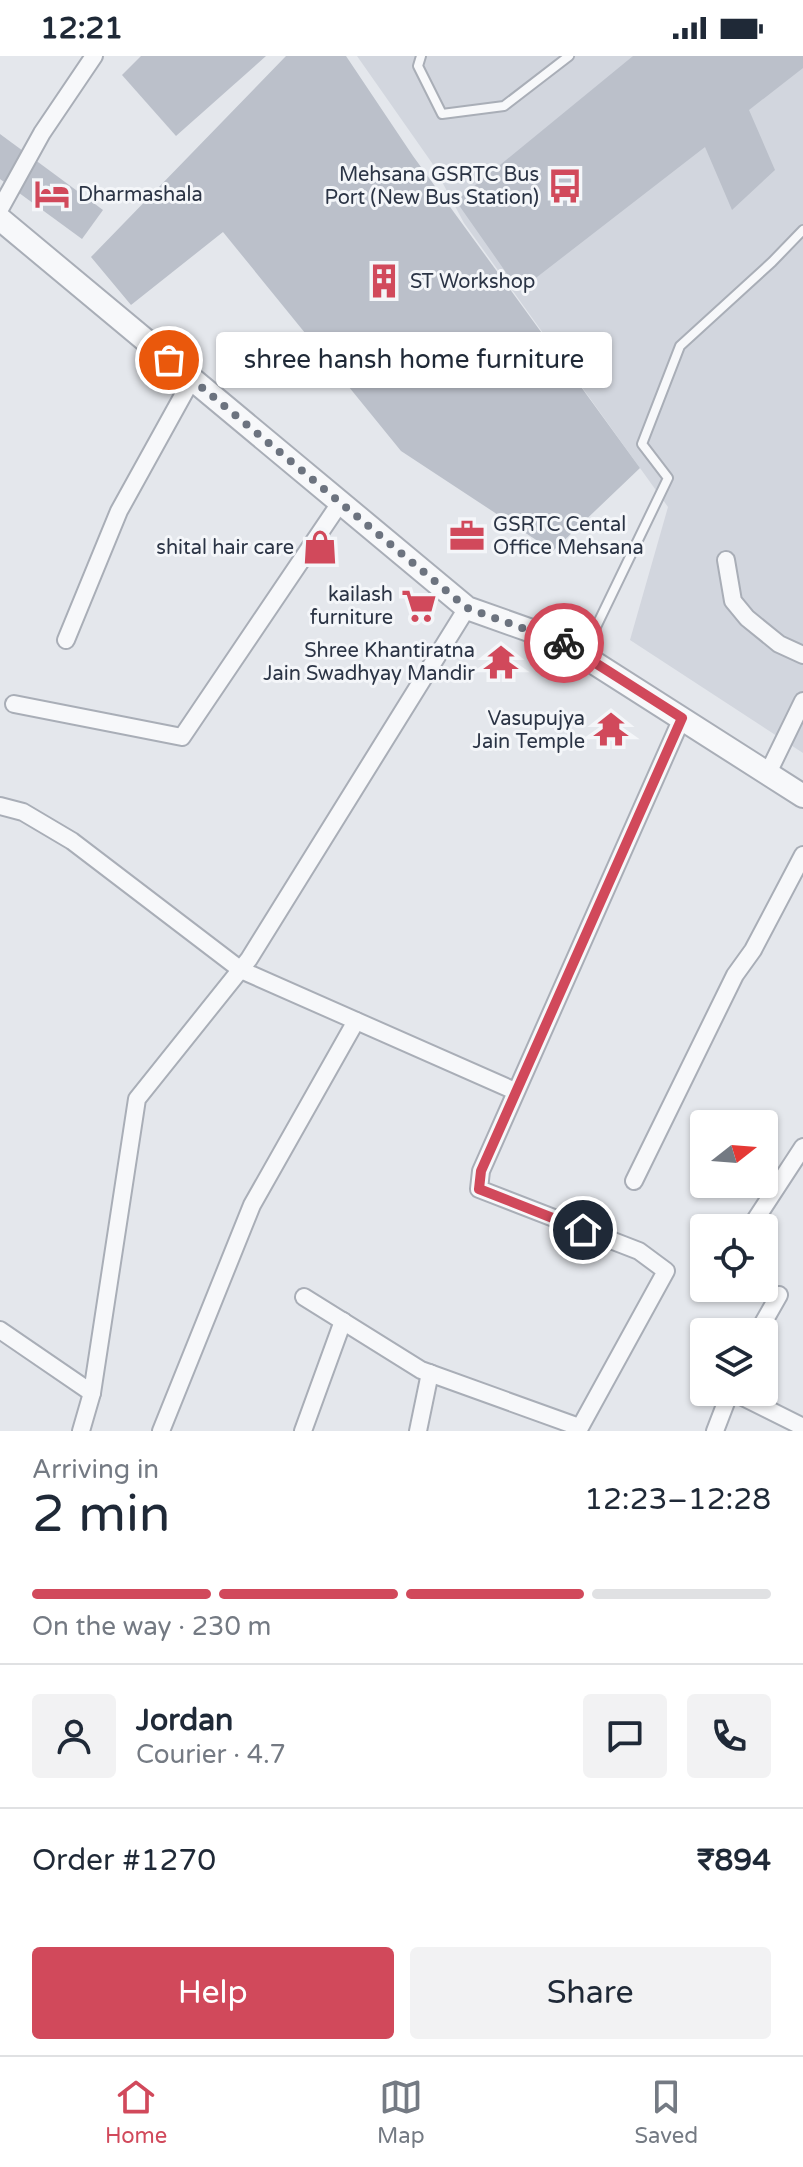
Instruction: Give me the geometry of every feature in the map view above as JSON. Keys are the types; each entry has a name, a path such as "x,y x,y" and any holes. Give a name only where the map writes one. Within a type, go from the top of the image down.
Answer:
{"street":[{"path":"94,56 42,133 2,221 467,608 560,641 803,796"},
{"path":"66,640 119,511 192,379"},
{"path":"14,704 182,737 340,503"},
{"path":"726,560 733,601 747,618 779,644 803,655"},
{"path":"81,1431 92,1393 137,1099 258,946 467,608"},
{"path":"768,773 803,701"},
{"path":"304,1297 430,1373 578,1429 666,1271 639,1251 479,1189 481,1171 682,718"},
{"path":"0,806 23,812 72,841 241,970 515,1091"},
{"path":"634,1181 735,975 753,950 803,855"},
{"path":"161,1431 252,1205 356,1021"},
{"path":"759,1214 803,1147"},
{"path":"766,1318 779,1295"},
{"path":"303,1431 343,1321"},
{"path":"0,1330 92,1393"},
{"path":"418,1431 430,1373"},
{"path":"715,1431 726,1406"},
{"path":"760,1406 803,1427"}],"lane":[{"path":"421,56 418,66 442,114 504,106 569,56"},
{"path":"583,655 668,478 642,444 680,346 803,230"}],"shaded area":[{"path":"357,56 803,56 803,753 630,640 668,507 464,223 432,163"}],"building":[{"path":"141,56 266,56 176,136 122,75"},
{"name":"ST Workshop","path":"286,56 346,56 413,156 640,468 553,551 401,451 223,232 131,305 91,257"},
{"name":"Mehsana GSRTC Bus Port (New Bus Station)","path":"633,56 803,56 803,68 749,110 775,170 732,210 705,147 519,291 456,201"},
{"name":"Dharmashala","path":"0,134 103,210 82,239 0,179"}],"way so far":[{"path":"169,360 467,608 564,643"}],"place":[{"name":"Mehsana GSRTC Bus Port (New Bus Station)","path":"565,186"},
{"name":"Dharmashala","path":"52,194"},
{"name":"ST Workshop","path":"384,281"},
{"name":"shree hansh home furniture","path":"169,360"},
{"name":"GSRTC Cental Office Mehsana","path":"467,536"},
{"name":"shital hair care","path":"320,547"},
{"name":"kailash furniture","path":"419,606"},
{"name":"Shree Khantiratna Jain Swadhyay Mandir","path":"501,662"},
{"name":"Vasupujya Jain Temple","path":"611,729"}],"route":[{"path":"564,643 682,718 481,1171 479,1189 583,1230"}]}
